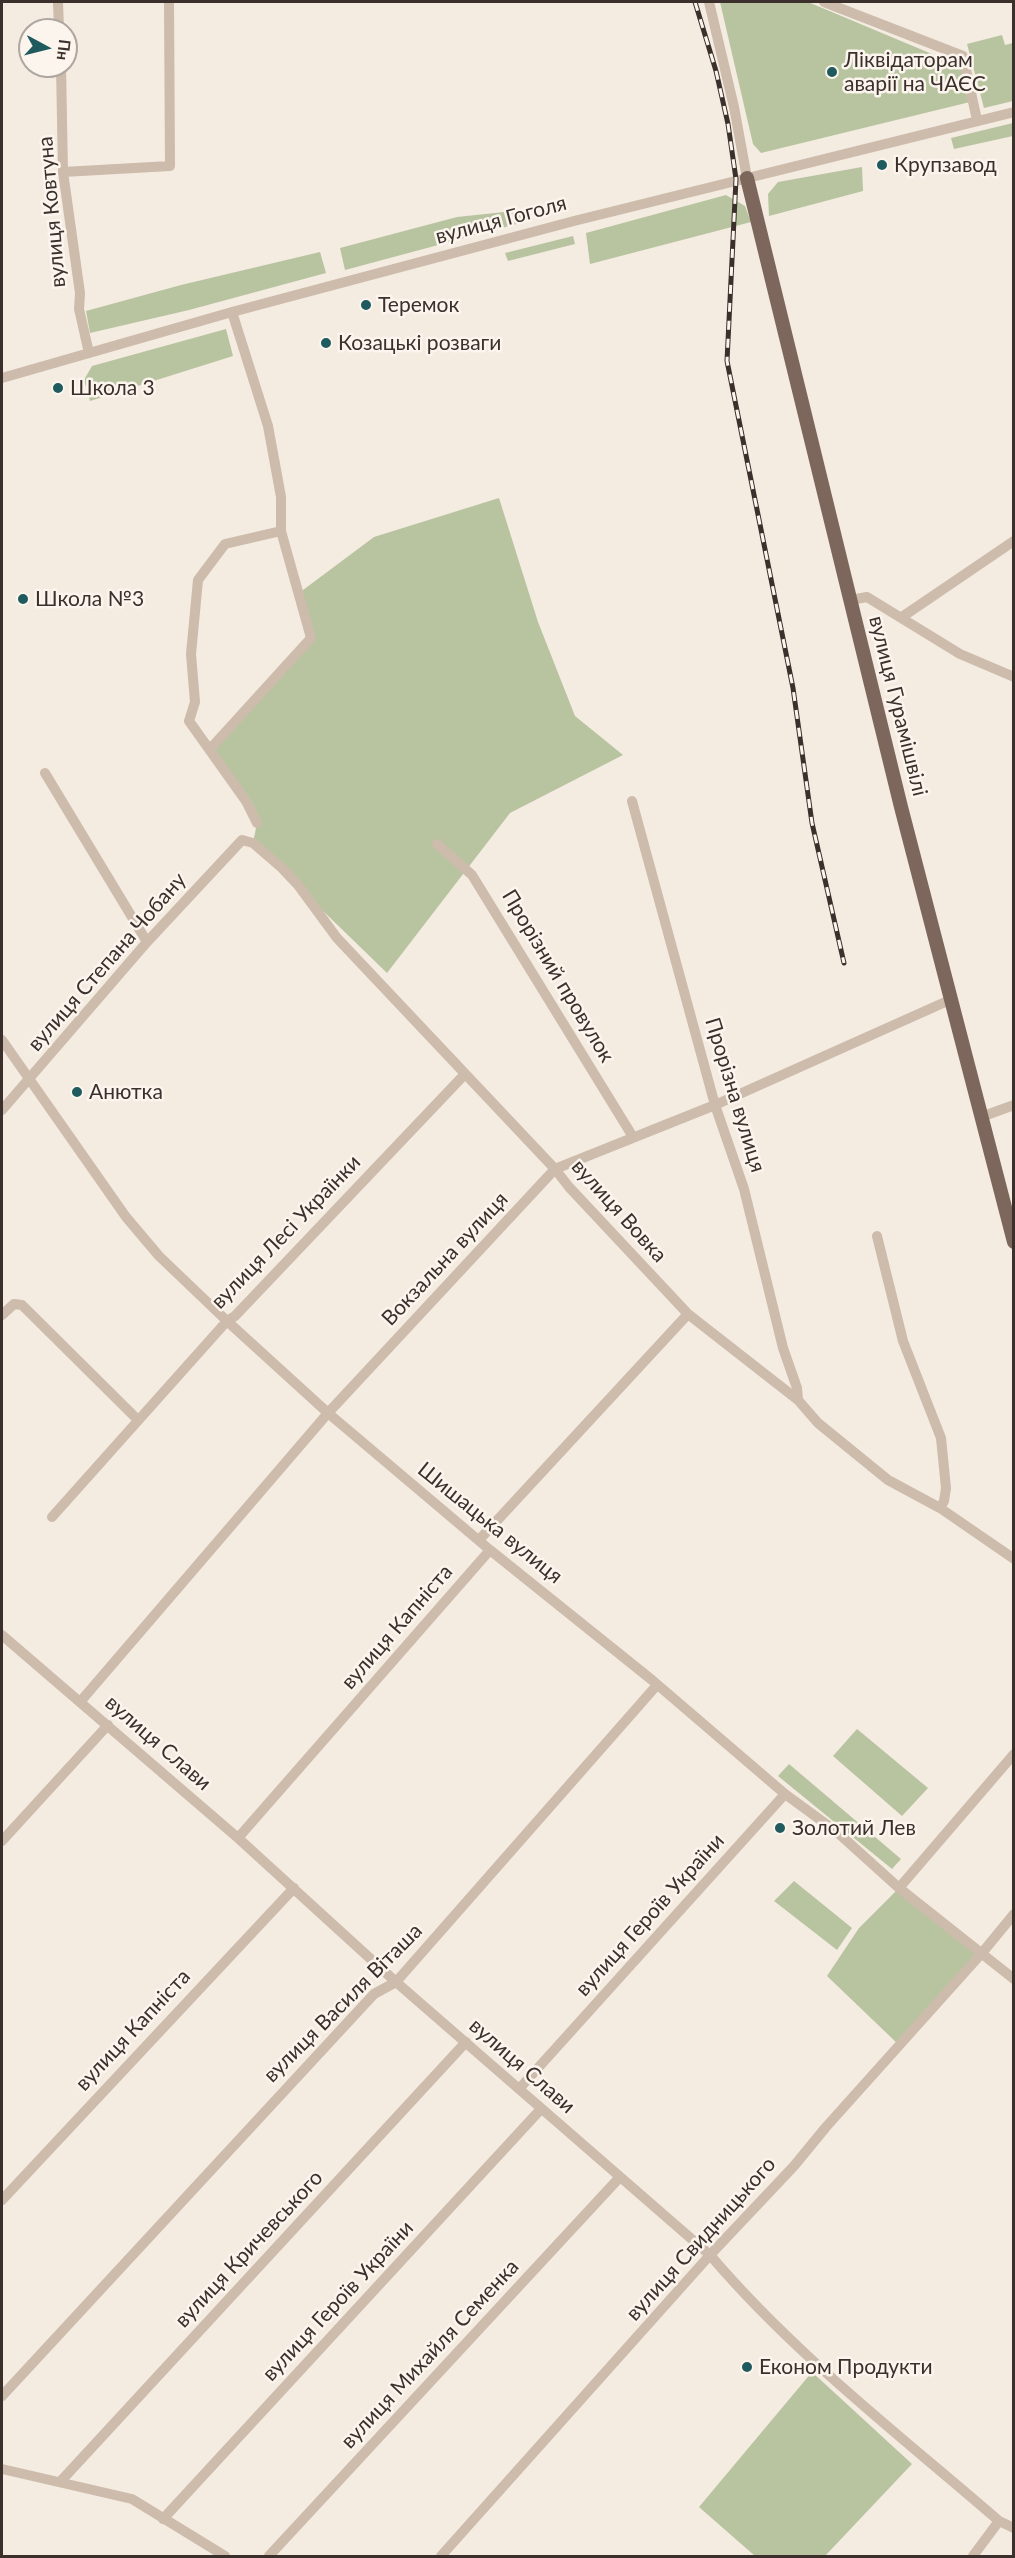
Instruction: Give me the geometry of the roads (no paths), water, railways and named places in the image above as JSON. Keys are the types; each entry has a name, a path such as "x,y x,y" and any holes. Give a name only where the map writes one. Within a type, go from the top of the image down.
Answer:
{"main road":[{"name":"вулиця Гурамішвілі","path":"747,178 850,600 1013,1240"}],"street":[{"path":"58,2 59,18"},
{"path":"63,172 170,166 169,2"},
{"path":"709,2 734,107 747,178"},
{"path":"824,2 963,57 977,120"},
{"name":"вулиця Ковтуна","path":"61,78 63,172 80,293 79,309 90,353"},
{"name":"вулиця Гоголя","path":"2,378 232,312 574,221 1014,112"},
{"path":"210,749 311,638 281,531 281,497 268,426 232,312"},
{"path":"257,823 246,801 189,721 195,702 191,654 198,580 225,544 281,531"},
{"path":"902,617 1014,541"},
{"path":"850,600 867,597 960,654 1014,677"},
{"path":"45,773 147,942"},
{"name":"Прорізна вулиця","path":"632,801 715,1105 744,1189 783,1348 797,1388 798,1400"},
{"name":"вулиця Степана Чобану","path":"2,1110 147,942 242,840"},
{"name":"вулиця Вовка","path":"242,840 253,843 284,871 337,938 688,1314 798,1400 818,1422 888,1479 940,1508 1014,1559"},
{"name":"Прорізний провулок","path":"437,844 477,882 633,1137"},
{"name":"Вокзальна вулиця","path":"80,1702 328,1413 555,1169 715,1105 952,999"},
{"name":"Шишацька вулиця","path":"2,1040 126,1217 159,1256 227,1321 328,1413 490,1550 657,1684 785,1794 837,1832 899,1888 985,1950 1014,1979"},
{"name":"вулиця Лесі Українки","path":"52,1517 227,1321 235,1316 465,1074"},
{"path":"981,1117 1014,1105"},
{"path":"877,1236 903,1341 941,1438 946,1488 944,1501 940,1508"},
{"path":"2,1315 14,1304 22,1305 138,1420"},
{"path":"479,1540 688,1314"},
{"name":"вулиця Капніста","path":"238,1838 490,1550"},
{"name":"вулиця Слави","path":"2,1635 238,1838 396,1982 710,2255 745,2297 795,2345 999,2522 1014,2528"},
{"name":"вулиця Василя Віташа","path":"2,2396 374,1994 396,1982 657,1684"},
{"path":"2,1840 108,1725"},
{"path":"899,1888 1014,1754"},
{"name":"вулиця Героїв України","path":"519,2089 785,1794"},
{"name":"вулиця Капніста","path":"2,2200 294,1888"},
{"name":"вулиця Свидницького","path":"441,2556 710,2255 795,2166 825,2127 985,1950 1014,1914"},
{"name":"вулиця Кричевського","path":"60,2482 466,2042"},
{"name":"вулиця Героїв України","path":"164,2519 542,2109"},
{"name":"вулиця Михайля Семенка","path":"269,2556 620,2177"},
{"path":"2,2469 132,2499 225,2556"},
{"path":"973,2556 999,2522"}],"railway":[{"path":"695,2 716,71 728,124 736,179 727,361 793,688 812,823 844,963"}],"place":[{"name":"Ліквідаторам аварії на ЧАЄС","path":"832,72"},
{"name":"Крупзавод","path":"882,165"},
{"name":"Теремок","path":"366,305"},
{"name":"Козацькі розваги","path":"326,343"},
{"name":"Школа 3","path":"58,388"},
{"name":"Школа №3","path":"23,599"},
{"name":"Анютка","path":"77,1092"},
{"name":"Золотий Лев","path":"780,1828"},
{"name":"Економ Продукти","path":"747,2367"}]}
